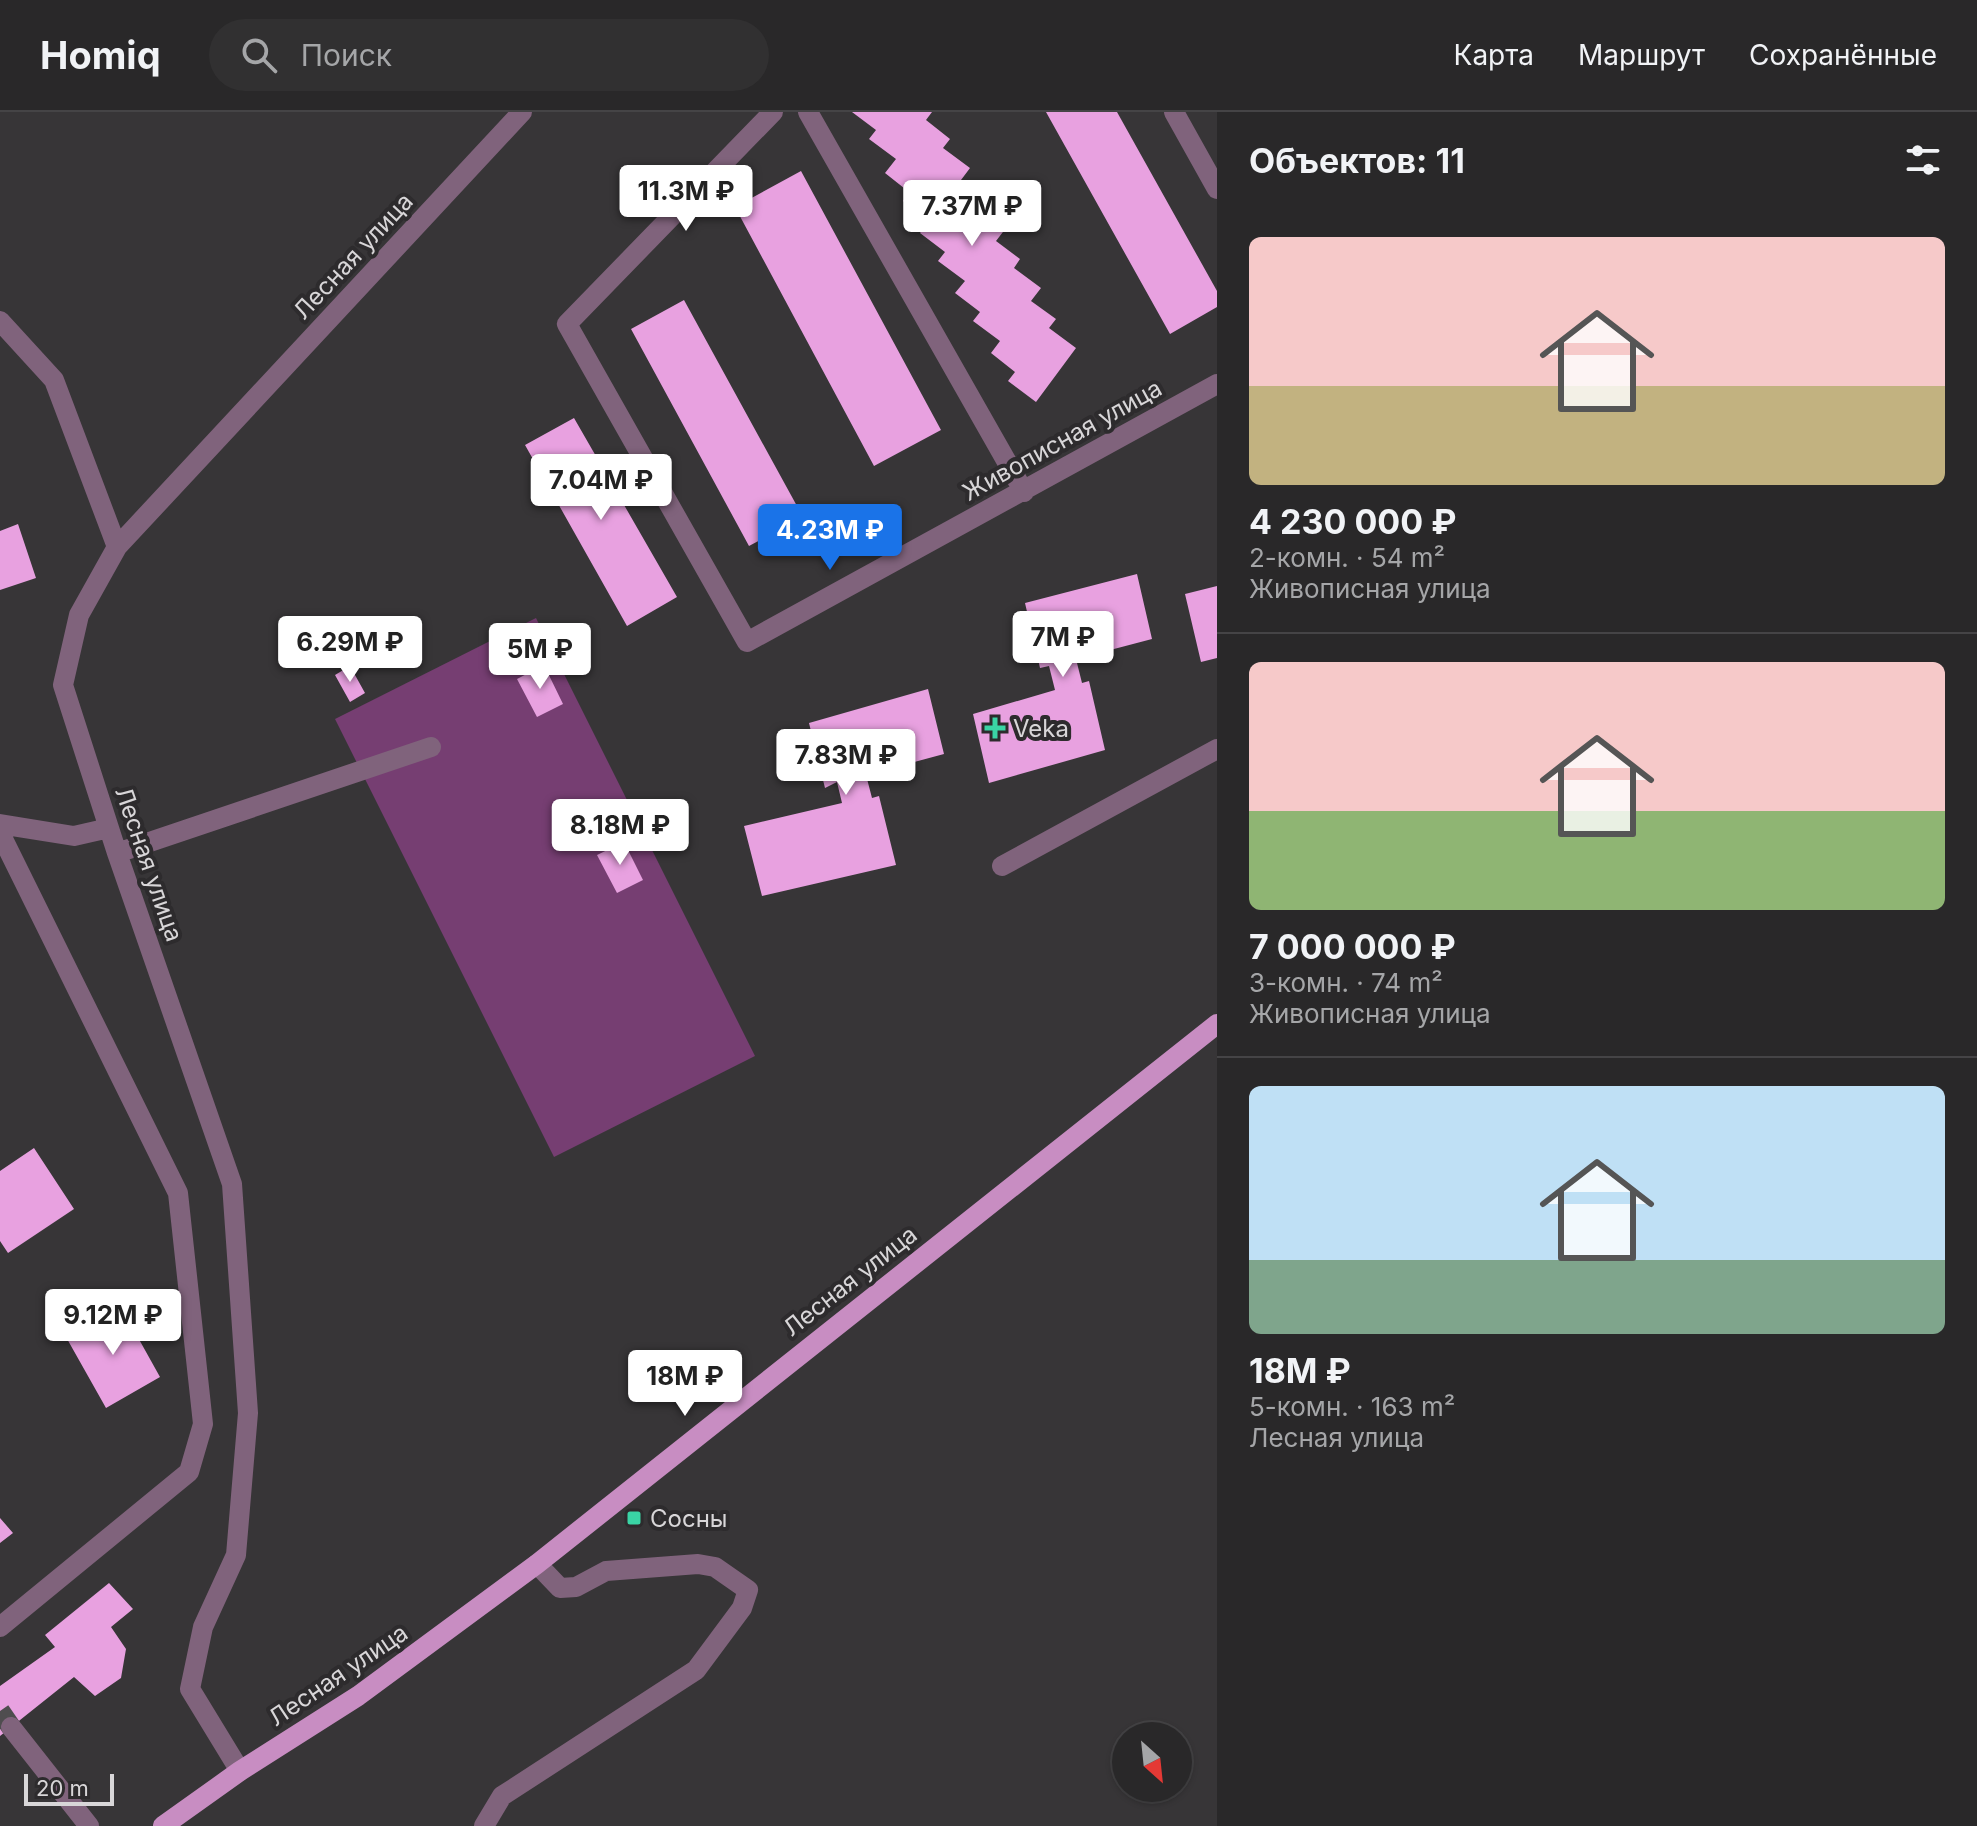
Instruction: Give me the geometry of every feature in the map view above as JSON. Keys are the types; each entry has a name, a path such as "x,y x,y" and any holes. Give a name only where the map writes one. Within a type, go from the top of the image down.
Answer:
{"main road":[{"name":"Лесная улица","path":"163,1826 240,1771 358,1696 537,1564 1217,1024"}],"street":[{"name":"Лесная улица","path":"240,1771 190,1689 203,1627 236,1555 248,1413 232,1184 117,853 63,685 79,615 117,547 522,112"},
{"name":"Живописная улица","path":"773,112 567,324 747,642 1217,384"},
{"path":"808,112 1024,492"},
{"path":"1174,112 1217,189"},
{"path":"0,321 54,380 117,547"},
{"path":"117,853 431,747"},
{"path":"1002,866 1217,749"},
{"path":"0,824 74,836 109,828"},
{"path":"0,833 178,1193 203,1424 189,1472 0,1627"},
{"path":"484,1826 502,1796 696,1670 742,1608 748,1590 715,1567 698,1564 606,1571 576,1587 560,1588 537,1564"},
{"path":"11,1727 89,1826"}],"shaded area":[{"path":"536,618 755,1056 554,1157 335,719"}],"building":[{"path":"852,112 932,112 926,120 950,139 943,148 970,168 961,180 985,199 979,208 1006,228 996,241 1020,259 1014,268 1041,288 1031,301 1056,319 1049,328 1076,348 1036,402 1008,381 1015,372 991,353 1000,341 973,321 980,312 955,293 965,281 938,261 945,252 920,233 929,221 903,201 909,192 885,173 896,159 869,139 876,130"},
{"path":"1046,112 1117,112 1217,291 1217,307 1170,334"},
{"path":"801,171 941,430 874,466 735,207"},
{"path":"684,300 803,517 749,546 631,329"},
{"path":"574,418 677,597 627,626 525,445"},
{"path":"18,524 36,578 0,590 0,531"},
{"path":"1137,574 1152,639 1076,659 1082,683 1089,681 1105,750 989,783 973,714 1055,690 1049,666 1040,668 1025,603"},
{"path":"1217,586 1217,658 1201,662 1185,594"},
{"path":"544,665 563,704 537,717 517,679"},
{"path":"350,666 365,693 350,702 335,675"},
{"path":"928,689 944,754 866,775 872,798 879,796 896,865 762,896 744,826 842,803 837,782 825,788 809,723"},
{"path":"624,842 643,880 617,893 597,855"},
{"path":"34,1148 74,1209 8,1253 0,1241 0,1171"},
{"path":"121,1307 160,1377 106,1408 66,1337"},
{"path":"0,1518 13,1533 0,1543"},
{"path":"109,1583 133,1609 111,1627 126,1649 121,1678 95,1696 74,1677 0,1736 0,1686 55,1647 45,1635"}],"tunnel":[{"path":"0,1711 11,1727"}],"place":[{"name":"Veka","path":"995,728"},
{"name":"Сосны","path":"634,1518"}]}
